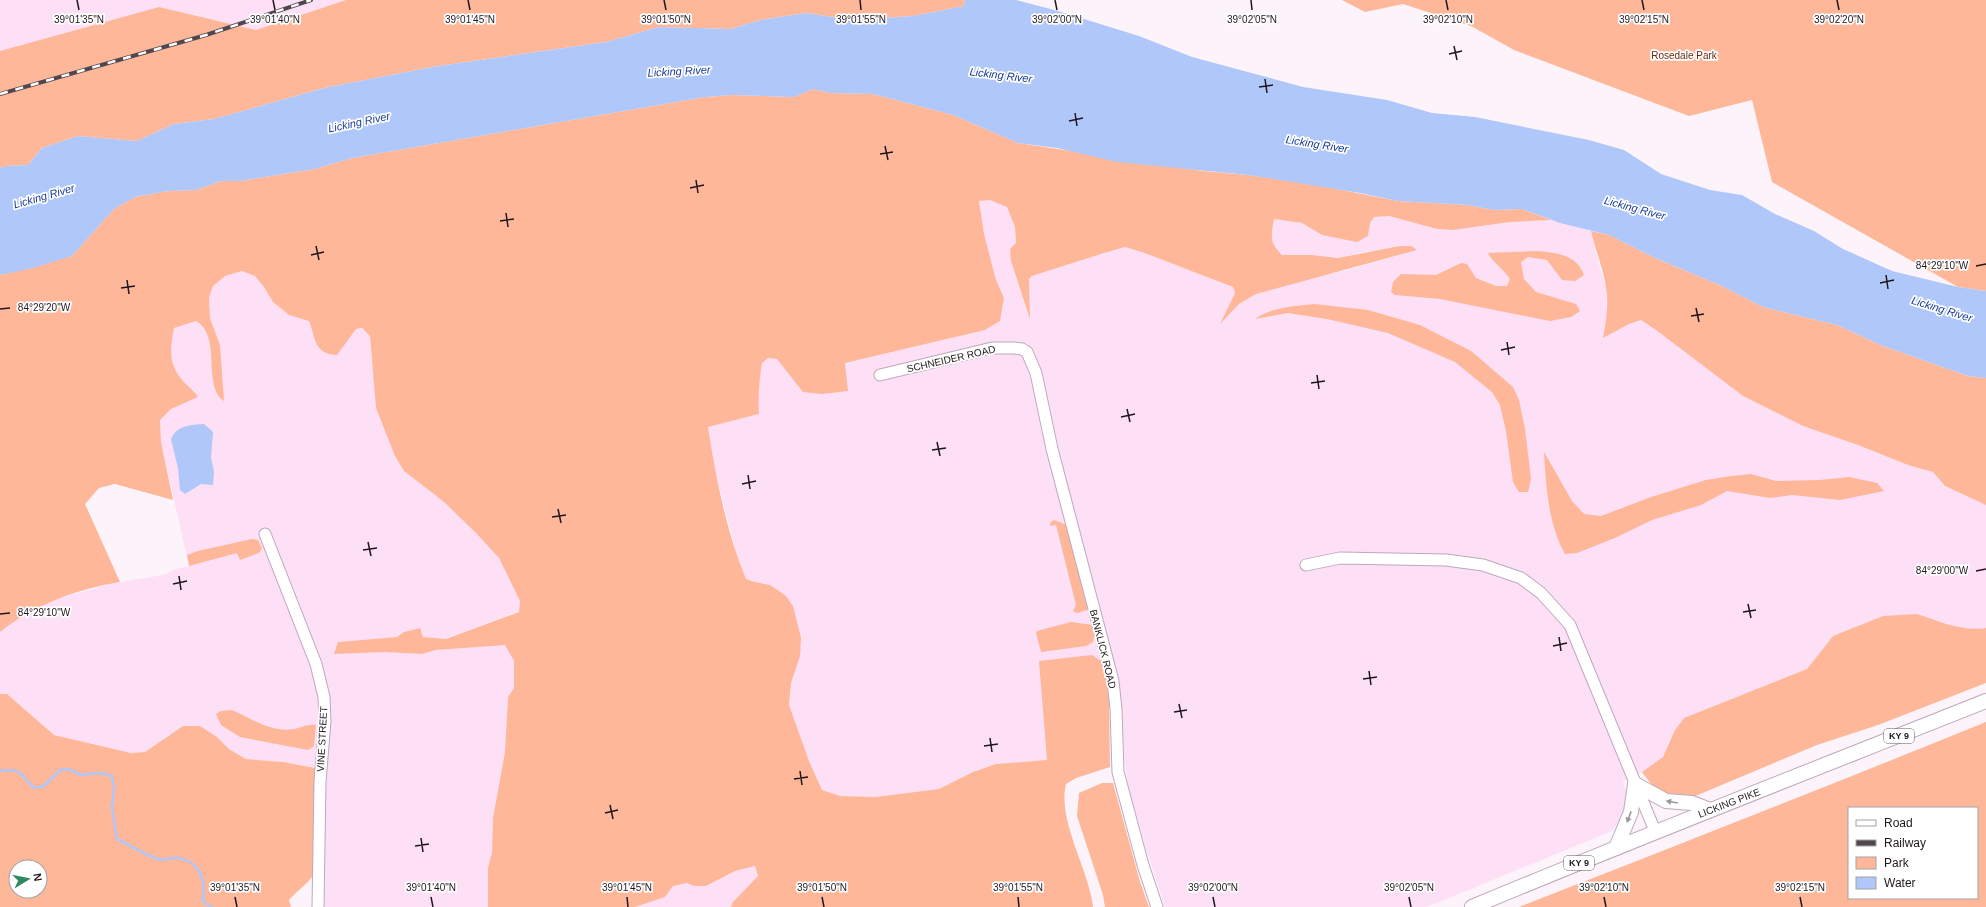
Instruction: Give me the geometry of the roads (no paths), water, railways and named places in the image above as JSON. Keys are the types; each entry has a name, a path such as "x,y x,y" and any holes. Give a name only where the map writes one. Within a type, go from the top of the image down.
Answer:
{"main road":[{"name":"LICKING PIKE","path":"1472,907 1655,831 1986,701"},
{"path":"1616,848 1632,812 1635,784 1666,801 1692,803 1710,810"}],"street":[{"name":"SCHNEIDER ROAD","path":"880,375 992,348 1014,348 1027,352 1036,372 1041,392"},
{"name":"BANKLICK ROAD","path":"1041,392 1052,449 1113,682 1116,709 1118,772 1143,865 1157,907"},
{"name":"VINE STREET","path":"265,534 316,664 324,697 325,721 320,782 318,907"},
{"path":"1306,565 1340,558 1446,560 1483,565 1520,578 1541,593 1570,625 1655,831"}],"water":[{"name":"Licking River","path":"965,0 1016,0 1058,11 1139,36 1192,57 1303,87 1387,100 1432,113 1475,117 1589,140 1624,150 1661,174 1710,190 1742,195 1775,214 1814,231 1843,249 1892,271 1958,287 1986,291 1986,378 1968,376 1883,346 1837,325 1763,307 1724,287 1653,257 1609,235 1560,223 1522,209 1494,210 1467,205 1398,201 1360,193 1248,175 1117,162 1057,148 1018,143 953,115 873,94 830,93 813,89 794,97 732,95 705,97 352,158 315,169 240,181 221,181 196,190 168,191 135,197 114,209 72,256 33,268 0,275 0,169 4,166 28,165 42,148 78,136 137,141 174,124 214,119 324,88 432,67 606,42 659,27 730,29 761,20 806,13 853,20 913,16 964,6"},
{"path":"204,424 213,432 211,457 214,472 213,485 201,484 185,494 180,490 178,468 171,439 181,428 189,425"}],"waterway":[{"path":"0,771 17,771 34,788 44,786 60,770 68,769 82,775 99,773 112,776 114,790 112,808 117,839 158,859 163,860 180,858 193,864 198,869 203,881 204,887 202,901 212,907"}],"railway":[{"path":"0,94 206,35 311,0"}],"park label":[{"name":"Rosedale Park","path":"1684,55"}]}
